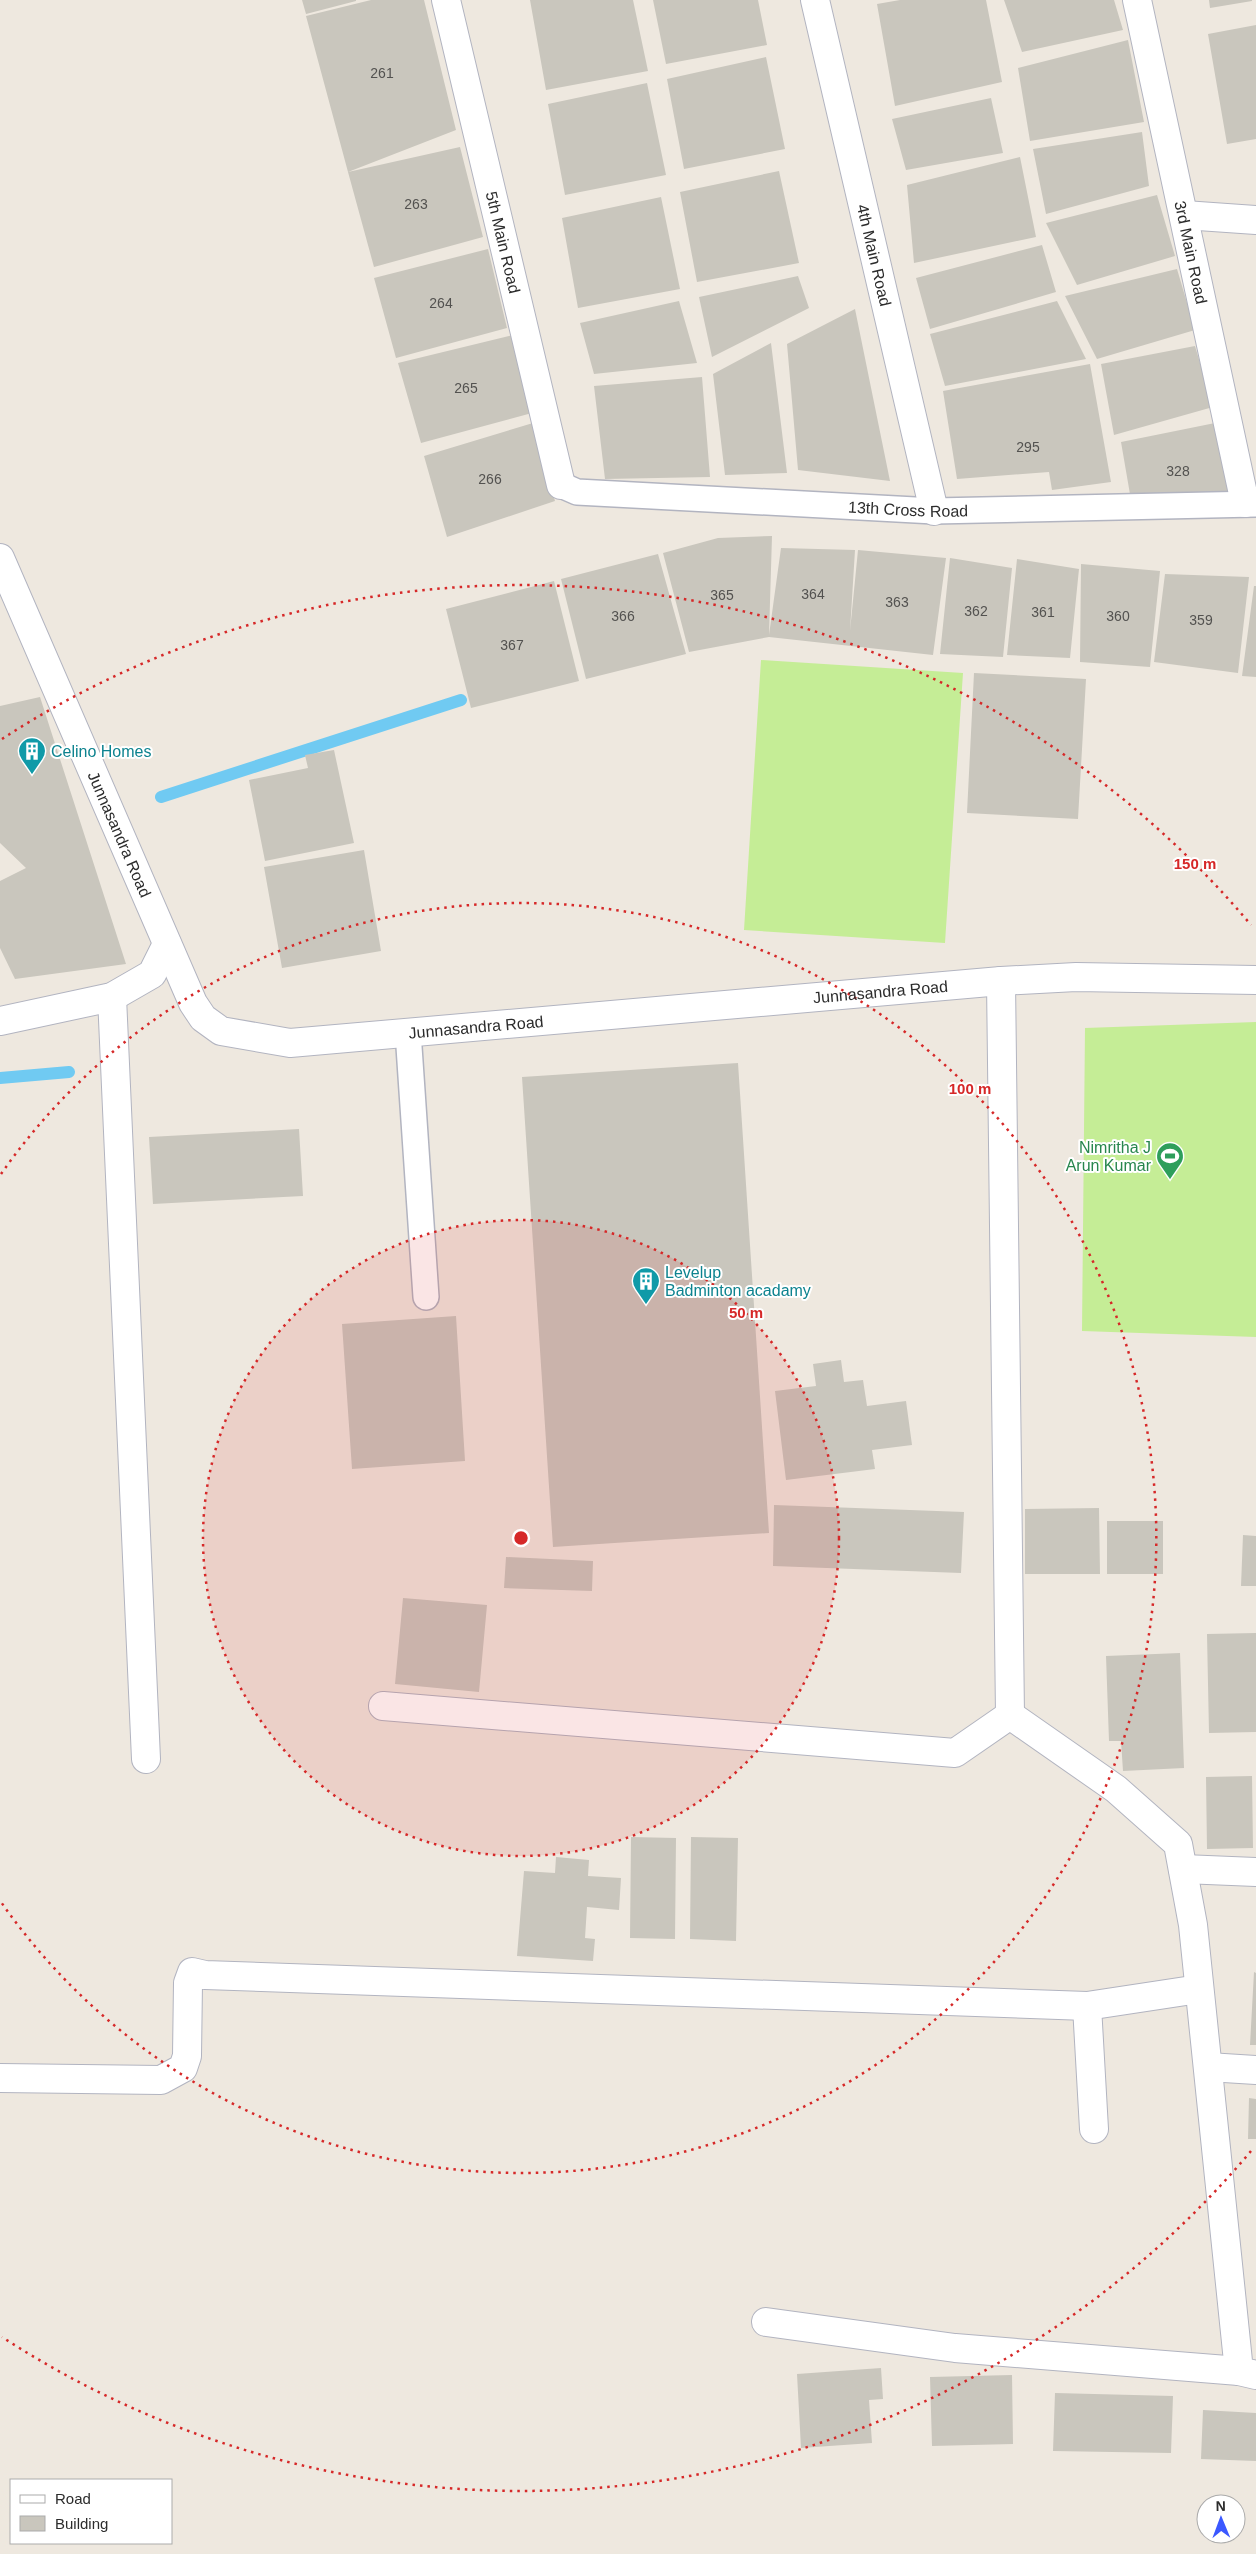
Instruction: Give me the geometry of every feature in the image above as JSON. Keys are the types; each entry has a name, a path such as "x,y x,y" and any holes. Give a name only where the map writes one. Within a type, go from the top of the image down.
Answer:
{"street":[{"name":"5th Main Road","path":"446,0 561,485"},
{"name":"4th Main Road","path":"815,0 934,512"},
{"name":"3rd Main Road","path":"1138,0 1184,215 1250,504"},
{"path":"1184,215 1256,220"},
{"name":"Junnasandra Road","path":"0,558 193,1003 203,1018 221,1031 290,1043 1001,981 1076,977 1256,980"},
{"path":"0,1021 112,997 152,974 167,944"},
{"path":"1001,981 1010,1715"},
{"path":"112,997 146,1759"},
{"path":"384,1706 955,1753 1010,1715"},
{"path":"766,2322 955,2348 1248,2373 1208,2067 1193,1925 1178,1844 1116,1789 1010,1715"},
{"path":"1183,1869 1256,1872"},
{"path":"0,2078 161,2080 183,2068 188,2056 188,1983 192,1972 205,1975 1087,2006 1200,1989"},
{"path":"1087,2006 1094,2128"},
{"path":"1208,2067 1256,2070"}],"lane":[{"name":"13th Cross Road","path":"561,485 578,492 934,512 1250,504"},
{"path":"408,1032 426,1297"}],"green space":[{"path":"761,660 963,673 945,943 744,930"},
{"name":"Nimritha J Arun Kumar","path":"1256,1022 1256,1337 1082,1331 1085,1028"}],"building":[{"path":"302,0 356,0 356,1 306,14"},
{"path":"371,0 424,0 456,130 348,172 306,16"},
{"path":"530,0 633,0 648,71 546,90"},
{"path":"653,0 758,0 767,45 666,64"},
{"path":"900,0 986,0 1002,82 895,106 877,4"},
{"path":"1004,0 1114,0 1123,30 1022,52"},
{"path":"1209,0 1252,0 1252,1 1210,8"},
{"path":"1256,25 1256,139 1227,144 1208,34"},
{"path":"1128,40 1144,122 1030,141 1018,68"},
{"path":"766,57 785,149 684,169 667,79"},
{"path":"647,83 666,175 565,195 548,104"},
{"path":"991,98 1003,153 906,170 892,119"},
{"path":"1142,132 1149,186 1046,214 1033,149"},
{"path":"460,147 483,237 374,267 348,172"},
{"path":"1020,157 1036,237 914,263 907,185"},
{"path":"779,171 799,263 697,282 680,192"},
{"path":"1157,195 1175,256 1077,285 1046,223"},
{"path":"661,197 680,289 578,308 562,218"},
{"path":"1042,245 1056,292 930,329 916,278"},
{"path":"488,249 507,328 396,358 374,278"},
{"path":"1177,269 1195,330 1097,359 1065,296"},
{"path":"798,276 809,308 712,357 699,297"},
{"path":"679,301 697,363 594,374 580,323"},
{"path":"1057,301 1086,359 945,386 930,334"},
{"path":"855,309 890,481 798,470 787,344"},
{"path":"513,335 532,413 421,443 398,363"},
{"path":"771,343 787,473 725,475 713,374"},
{"path":"1195,346 1213,407 1114,435 1101,364"},
{"path":"1090,364 1111,482 1052,490 1049,472 957,479 943,391"},
{"path":"702,377 710,477 605,479 594,386"},
{"path":"1220,422 1236,499 1131,500 1121,442"},
{"path":"533,423 555,501 447,537 424,456"},
{"path":"772,536 769,635 781,548 855,550 850,631 858,550 946,558 933,655 769,637 689,652 663,553 718,538"},
{"path":"658,554 686,654 586,679 561,579"},
{"path":"950,558 1012,568 1003,657 940,654"},
{"path":"1017,559 1079,569 1070,658 1007,655"},
{"path":"1081,564 1160,571 1150,667 1080,662"},
{"path":"1165,574 1249,577 1238,673 1154,662"},
{"path":"554,581 579,681 471,708 446,609"},
{"path":"1254,586 1256,586 1256,677 1242,676"},
{"path":"974,673 1086,679 1078,819 967,813"},
{"name":"Celino Homes","path":"40,697 126,964 15,979 0,948 0,881 26,868 0,843 0,706"},
{"path":"334,750 354,843 265,861 249,780 308,768 305,755"},
{"path":"364,850 381,951 282,968 264,867"},
{"name":"Levelup Badminton acadamy","path":"738,1063 769,1533 553,1547 522,1077"},
{"path":"299,1129 303,1196 153,1204 149,1137"},
{"path":"456,1316 465,1461 352,1469 342,1324"},
{"path":"841,1360 844,1382 863,1380 867,1406 906,1401 912,1445 872,1450 875,1469 786,1480 775,1391 816,1386 813,1364"},
{"path":"774,1505 964,1512 961,1573 773,1566"},
{"path":"1099,1508 1100,1574 1025,1574 1025,1509"},
{"path":"1107,1521 1163,1521 1163,1574 1107,1574"},
{"path":"1243,1535 1256,1536 1256,1586 1241,1586"},
{"path":"506,1557 593,1561 592,1591 504,1588"},
{"path":"403,1598 487,1605 479,1692 395,1684"},
{"path":"1256,1633 1256,1732 1209,1733 1207,1634"},
{"path":"1180,1653 1184,1768 1123,1771 1121,1741 1109,1741 1106,1656"},
{"path":"1252,1776 1253,1848 1207,1849 1206,1777"},
{"path":"631,1837 676,1838 675,1939 630,1938"},
{"path":"691,1837 738,1838 736,1941 690,1939"},
{"path":"556,1857 589,1860 588,1876 621,1878 619,1910 587,1907 585,1938 595,1939 593,1961 517,1956 524,1871 555,1873"},
{"path":"1254,1972 1256,1973 1256,2045 1250,2045"},
{"path":"1249,2098 1256,2099 1256,2139 1248,2139"},
{"path":"881,2368 883,2399 869,2400 872,2443 801,2448 797,2374"},
{"path":"1012,2375 1013,2444 932,2446 930,2377"},
{"path":"1055,2393 1173,2396 1171,2453 1053,2451"},
{"path":"1203,2410 1256,2413 1256,2461 1201,2459"}],"waterway":[{"path":"161,797 461,700"},
{"path":"0,1078 69,1072"}],"place":[{"name":"Celino Homes","path":"32,775"},
{"name":"Nimritha J Arun Kumar","path":"1170,1180"},
{"name":"Levelup Badminton acadamy","path":"646,1305"}]}
